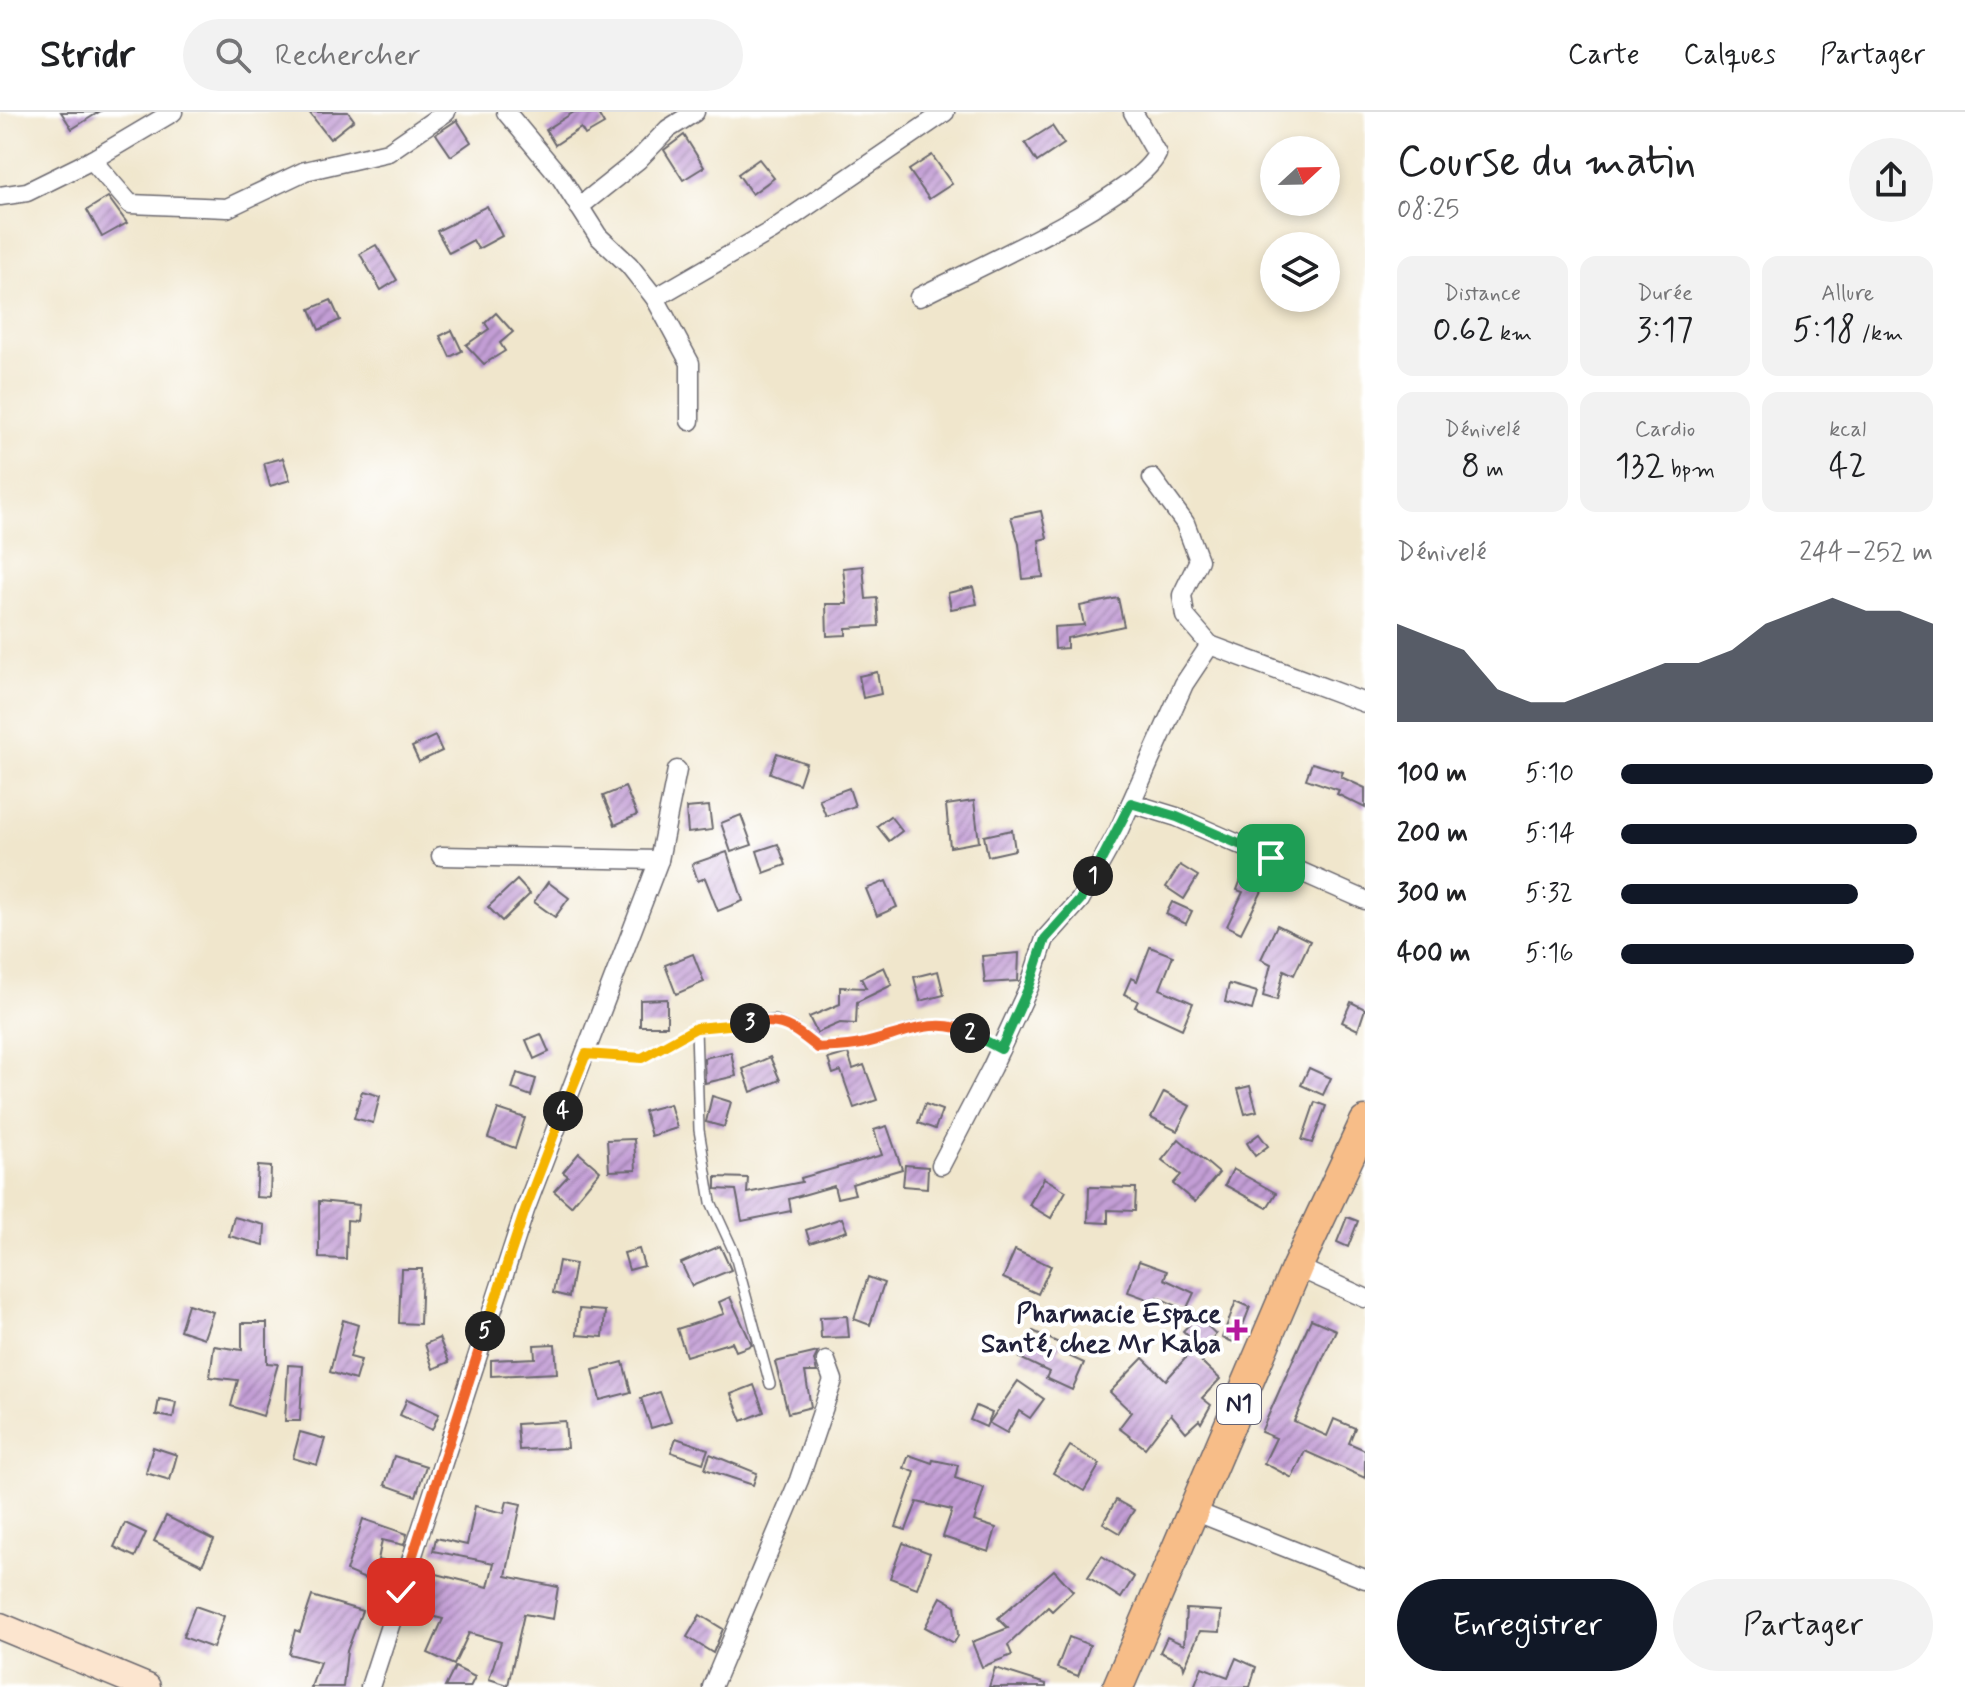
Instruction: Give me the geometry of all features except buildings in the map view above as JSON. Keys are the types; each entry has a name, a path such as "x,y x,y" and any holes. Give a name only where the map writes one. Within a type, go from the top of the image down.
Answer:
{"highway":[{"name":"N1","path":"1118,1687 1297,1267 1365,1122"}],"main road":[{"path":"0,1626 147,1687"}],"street":[{"path":"0,196 27,192 92,160 173,112"},
{"path":"92,160 130,204 227,208 305,171 388,152 446,112"},
{"path":"506,112 561,178 598,236 629,265 655,298 690,363 690,421"},
{"path":"579,207 638,160 668,129 695,112"},
{"path":"655,298 771,231 945,112"},
{"path":"919,297 1103,201 1152,166 1157,154 1133,112"},
{"path":"1152,478 1185,523 1199,560 1182,595 1185,616 1210,645 1365,703"},
{"path":"941,1165 1001,1049 1029,987 1045,939 1080,900 1131,803 1184,684 1210,645"},
{"path":"370,1687 525,1210 659,860 677,770"},
{"path":"1131,803 1177,817 1365,900"},
{"path":"441,856 659,860"},
{"path":"1297,1267 1365,1298"},
{"path":"712,1687 799,1480 833,1380 826,1361"},
{"path":"1194,1511 1365,1579"}],"lane":[{"path":"586,1054 642,1058 696,1028 775,1020 792,1027 818,1048 860,1044 917,1027 957,1026 1001,1049"},
{"path":"696,1028 699,1130 711,1202 734,1252 770,1384"}],"place":[{"name":"Pharmacie Espace Santé, chez Mr Kaba","path":"1237,1330"}],"route":[{"path":"401,1592 525,1210 586,1054 642,1058 696,1028 775,1020 792,1027 818,1048 860,1044 917,1027 957,1026 1001,1049 1029,987 1045,939 1080,900 1131,803 1177,817 1271,858"}]}
